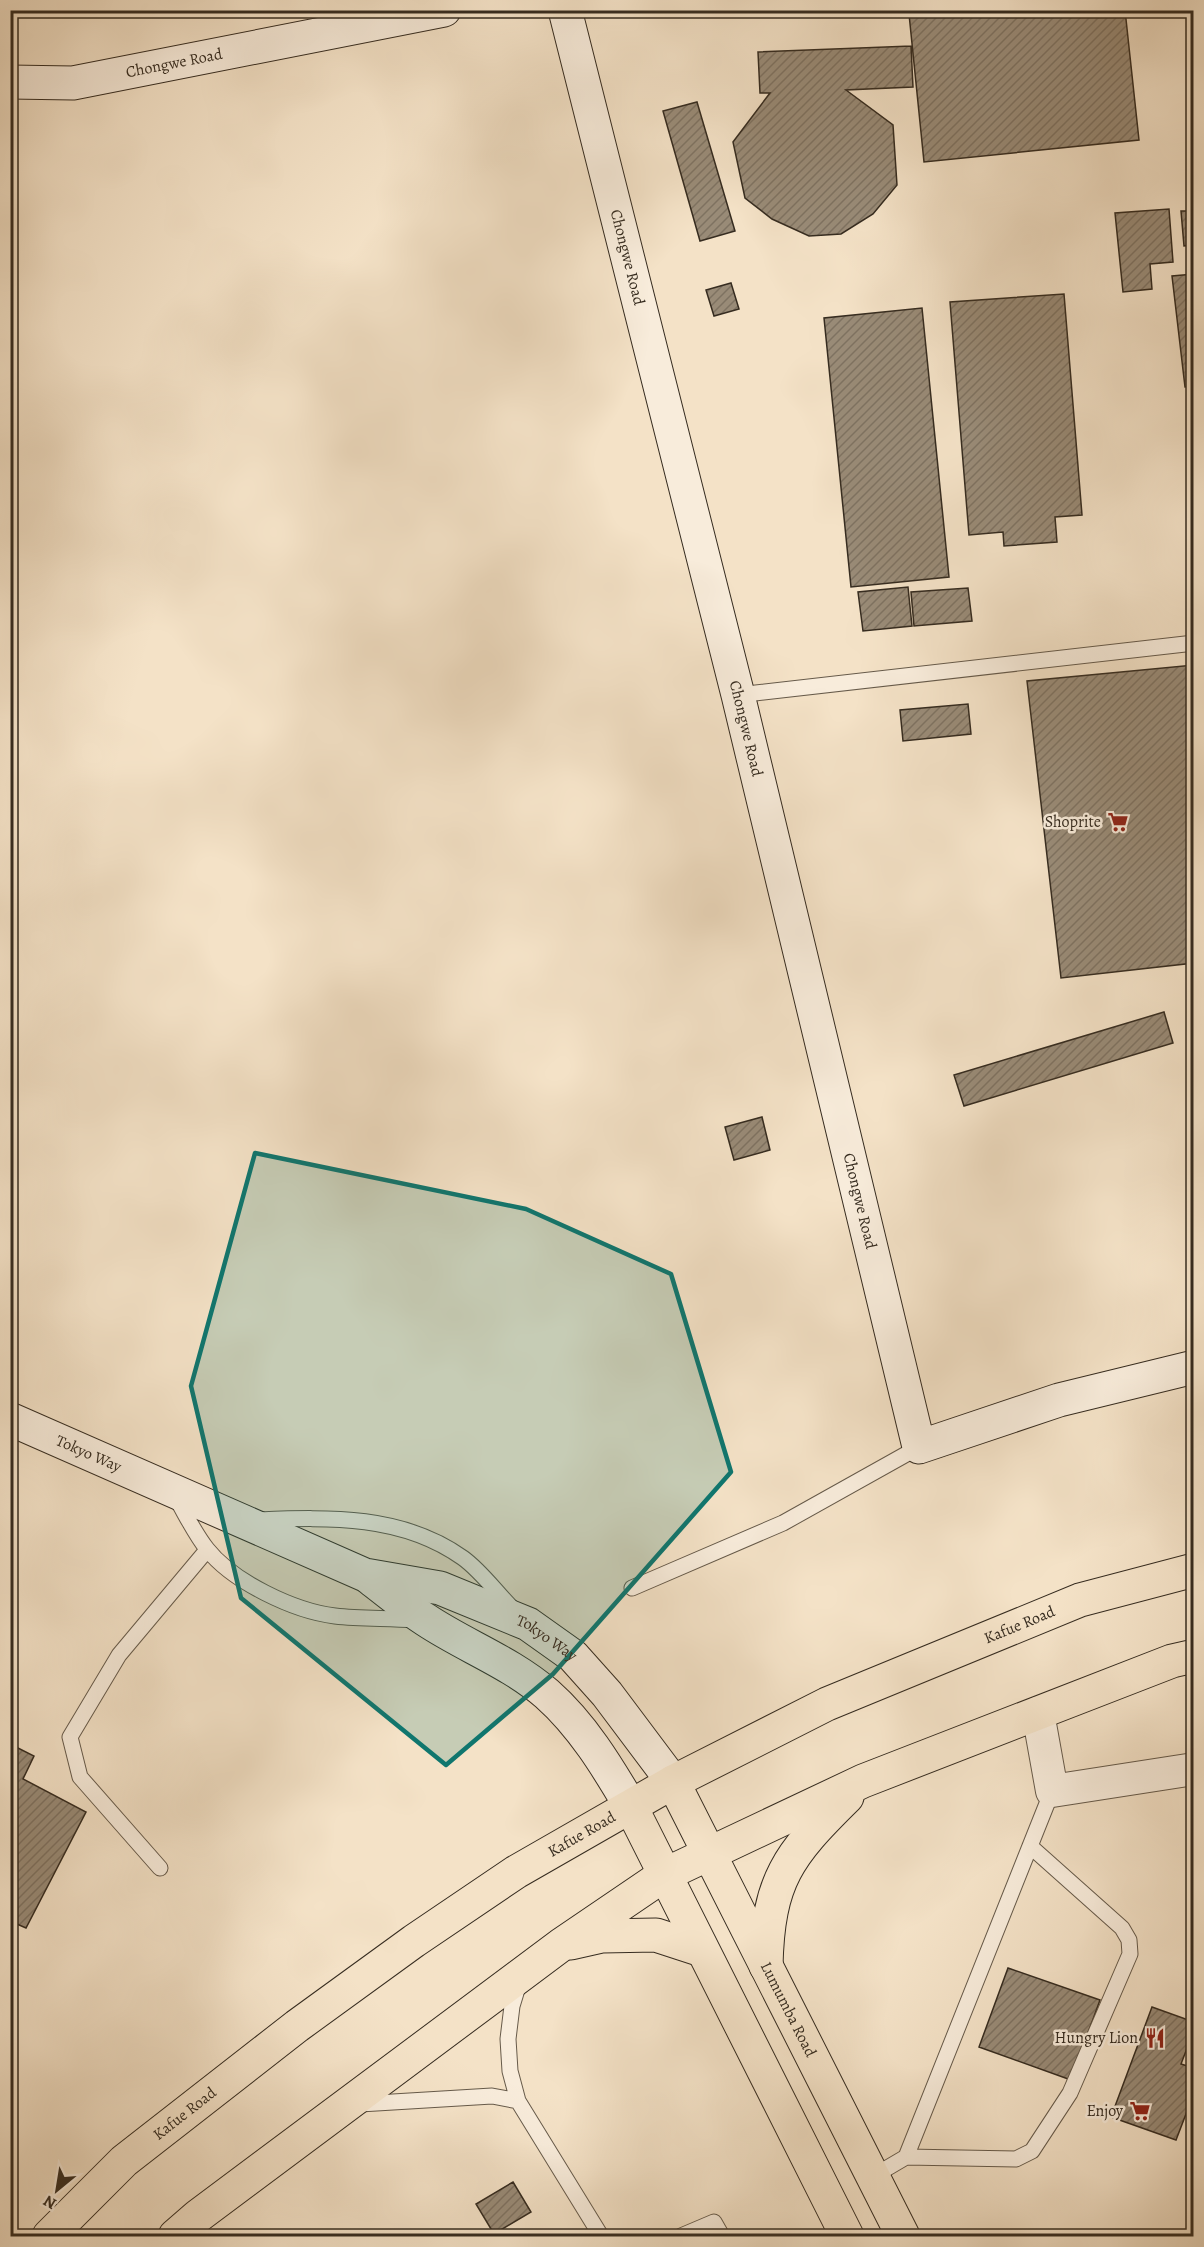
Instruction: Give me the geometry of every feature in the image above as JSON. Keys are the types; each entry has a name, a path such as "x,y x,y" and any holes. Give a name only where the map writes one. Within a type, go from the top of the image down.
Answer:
{"main road":[{"name":"Kafue Road","path":"49,2236 124,2161 297,2026 414,1941 516,1872 673,1782 826,1704 1080,1600 1194,1570"},
{"path":"175,2236 198,2216 345,2105 561,1945 664,1875 863,1781 1172,1661 1194,1656"},
{"path":"766,1966 766,1935 781,1876 799,1846 863,1781"},
{"name":"Lumumba Road","path":"673,1782 707,1854 903,2236"},
{"path":"631,1807 847,2236"},
{"path":"561,1945 602,1936 656,1935 702,1950"}],"street":[{"name":"Chongwe Road","path":"10,82 73,83 444,10"},
{"name":"Chongwe Road","path":"565,10 738,695 919,1447"},
{"path":"919,1447 1059,1400 1194,1367"},
{"name":"Tokyo Way","path":"10,1419 365,1575 426,1620 497,1659 546,1694 569,1716 602,1758 631,1807"},
{"name":"Tokyo Way","path":"365,1575 440,1588 528,1624 573,1656 608,1694 673,1782"},
{"path":"1038,1713 1052,1791 1194,1769"}],"lane":[{"path":"738,695 1194,643"},
{"path":"632,1588 783,1523 919,1447"},
{"path":"171,1490 207,1550 237,1577 272,1596 307,1610 334,1616 426,1620"},
{"path":"241,1520 324,1517 362,1520 406,1529 440,1544 465,1559 528,1624"},
{"path":"160,1868 80,1777 70,1737 119,1655 207,1550"},
{"path":"906,2157 1052,1791"},
{"path":"872,2177 906,2157 1016,2159 1032,2151 1070,2093 1130,1954 1129,1940 1122,1928 1030,1846"},
{"path":"521,1975 512,2006 508,2038 510,2071 518,2101 601,2236"},
{"path":"345,2105 492,2096 518,2101"},
{"path":"681,2236 714,2222 722,2236"}],"highlighted area":[{"path":"255,1153 526,1209 671,1274 731,1472 553,1674 446,1765 241,1598 191,1386"}],"building":[{"path":"950,10 1125,10 1139,140 924,162 909,14"},
{"path":"911,46 913,87 846,90 893,125 897,185 873,214 841,234 809,236 772,219 745,198 733,142 770,93 760,93 758,52"},
{"path":"697,102 735,231 700,241 663,111"},
{"path":"1169,209 1173,262 1150,264 1152,289 1123,292 1115,213"},
{"path":"1181,211 1194,211 1194,245 1184,246"},
{"path":"1194,274 1194,386 1185,387 1172,276"},
{"path":"731,283 739,309 714,316 706,290"},
{"path":"1064,294 1082,515 1055,517 1057,542 1004,546 1003,532 969,535 950,302"},
{"path":"922,308 949,577 851,587 824,318"},
{"path":"908,587 912,626 863,631 858,592"},
{"path":"968,588 972,621 914,626 911,592"},
{"name":"Shoprite","path":"1194,665 1194,963 1061,978 1027,681"},
{"path":"968,704 971,734 903,741 900,710"},
{"path":"1164,1012 1173,1043 964,1106 954,1075"},
{"path":"762,1117 770,1150 734,1160 725,1127"},
{"path":"10,1744 34,1756 23,1779 86,1812 26,1928 10,1921"},
{"path":"1008,1968 1100,2000 1071,2080 979,2047"},
{"path":"1152,2007 1194,2022 1194,2030 1181,2064 1194,2068 1194,2093 1176,2140 1111,2117"},
{"path":"513,2182 531,2212 494,2234 476,2204"}],"place":[{"name":"Shoprite","path":"1118,822"},
{"name":"Hungry Lion","path":"1155,2038"},
{"name":"Enjoy","path":"1140,2111"}]}
